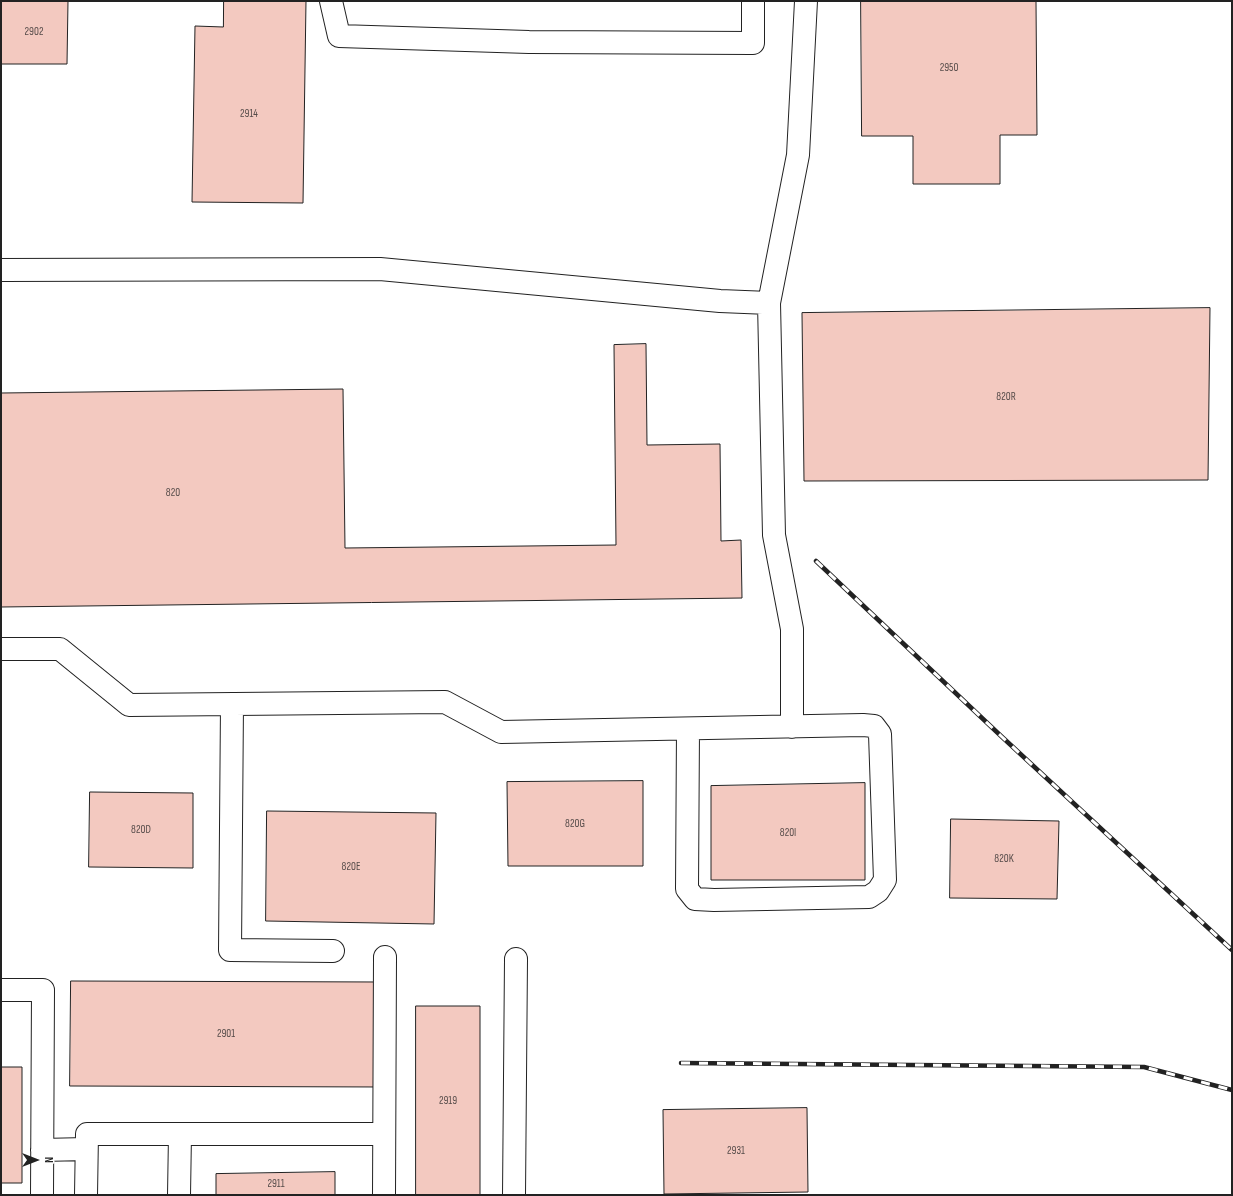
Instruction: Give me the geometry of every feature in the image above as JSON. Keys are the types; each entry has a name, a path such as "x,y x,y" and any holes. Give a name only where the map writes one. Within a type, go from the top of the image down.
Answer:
{"lane":[{"path":"331,1 339,36 529,42 737,43 753,43 753,1"},
{"path":"792,727 792,629 774,535 769,303 798,155 806,1"},
{"path":"1,270 380,269 720,301 769,303"},
{"path":"1,649 60,649 129,705 445,702 501,732 874,726 880,734 885,880 878,891 869,897 714,900 695,899 687,889 688,729"},
{"path":"232,704 230,950 333,951"},
{"path":"384,1195 385,957"},
{"path":"514,1195 516,958"},
{"path":"1,990 43,990 42,1195"},
{"path":"86,1195 87,1134 384,1134"},
{"path":"179,1195 180,1134"},
{"path":"42,1150 86,1149"}],"building":[{"path":"1,1 68,1 67,64 1,64"},
{"path":"224,1 306,1 303,203 192,202 195,26 223,27"},
{"path":"861,1 1036,1 1037,135 1000,135 1000,184 913,184 913,136 862,136"},
{"path":"1210,308 1208,480 804,481 802,313"},
{"path":"646,344 647,445 720,444 721,541 741,540 742,598 1,607 1,393 343,389 345,548 616,545 614,345"},
{"path":"643,781 643,866 508,866 507,782"},
{"path":"865,783 865,880 711,880 711,786"},
{"path":"90,792 193,793 193,868 89,867"},
{"path":"267,811 436,813 434,924 266,921"},
{"path":"951,819 1059,821 1057,899 950,898"},
{"path":"71,981 381,982 381,1087 70,1086"},
{"path":"416,1006 480,1006 480,1195 416,1195"},
{"path":"1,1067 22,1067 22,1183 1,1183"},
{"path":"807,1108 808,1192 664,1194 663,1110"},
{"path":"335,1172 335,1195 216,1195 216,1174"}],"railway":[{"path":"816,561 1001,736 1232,950"},
{"path":"681,1063 1144,1067 1232,1090"}]}
